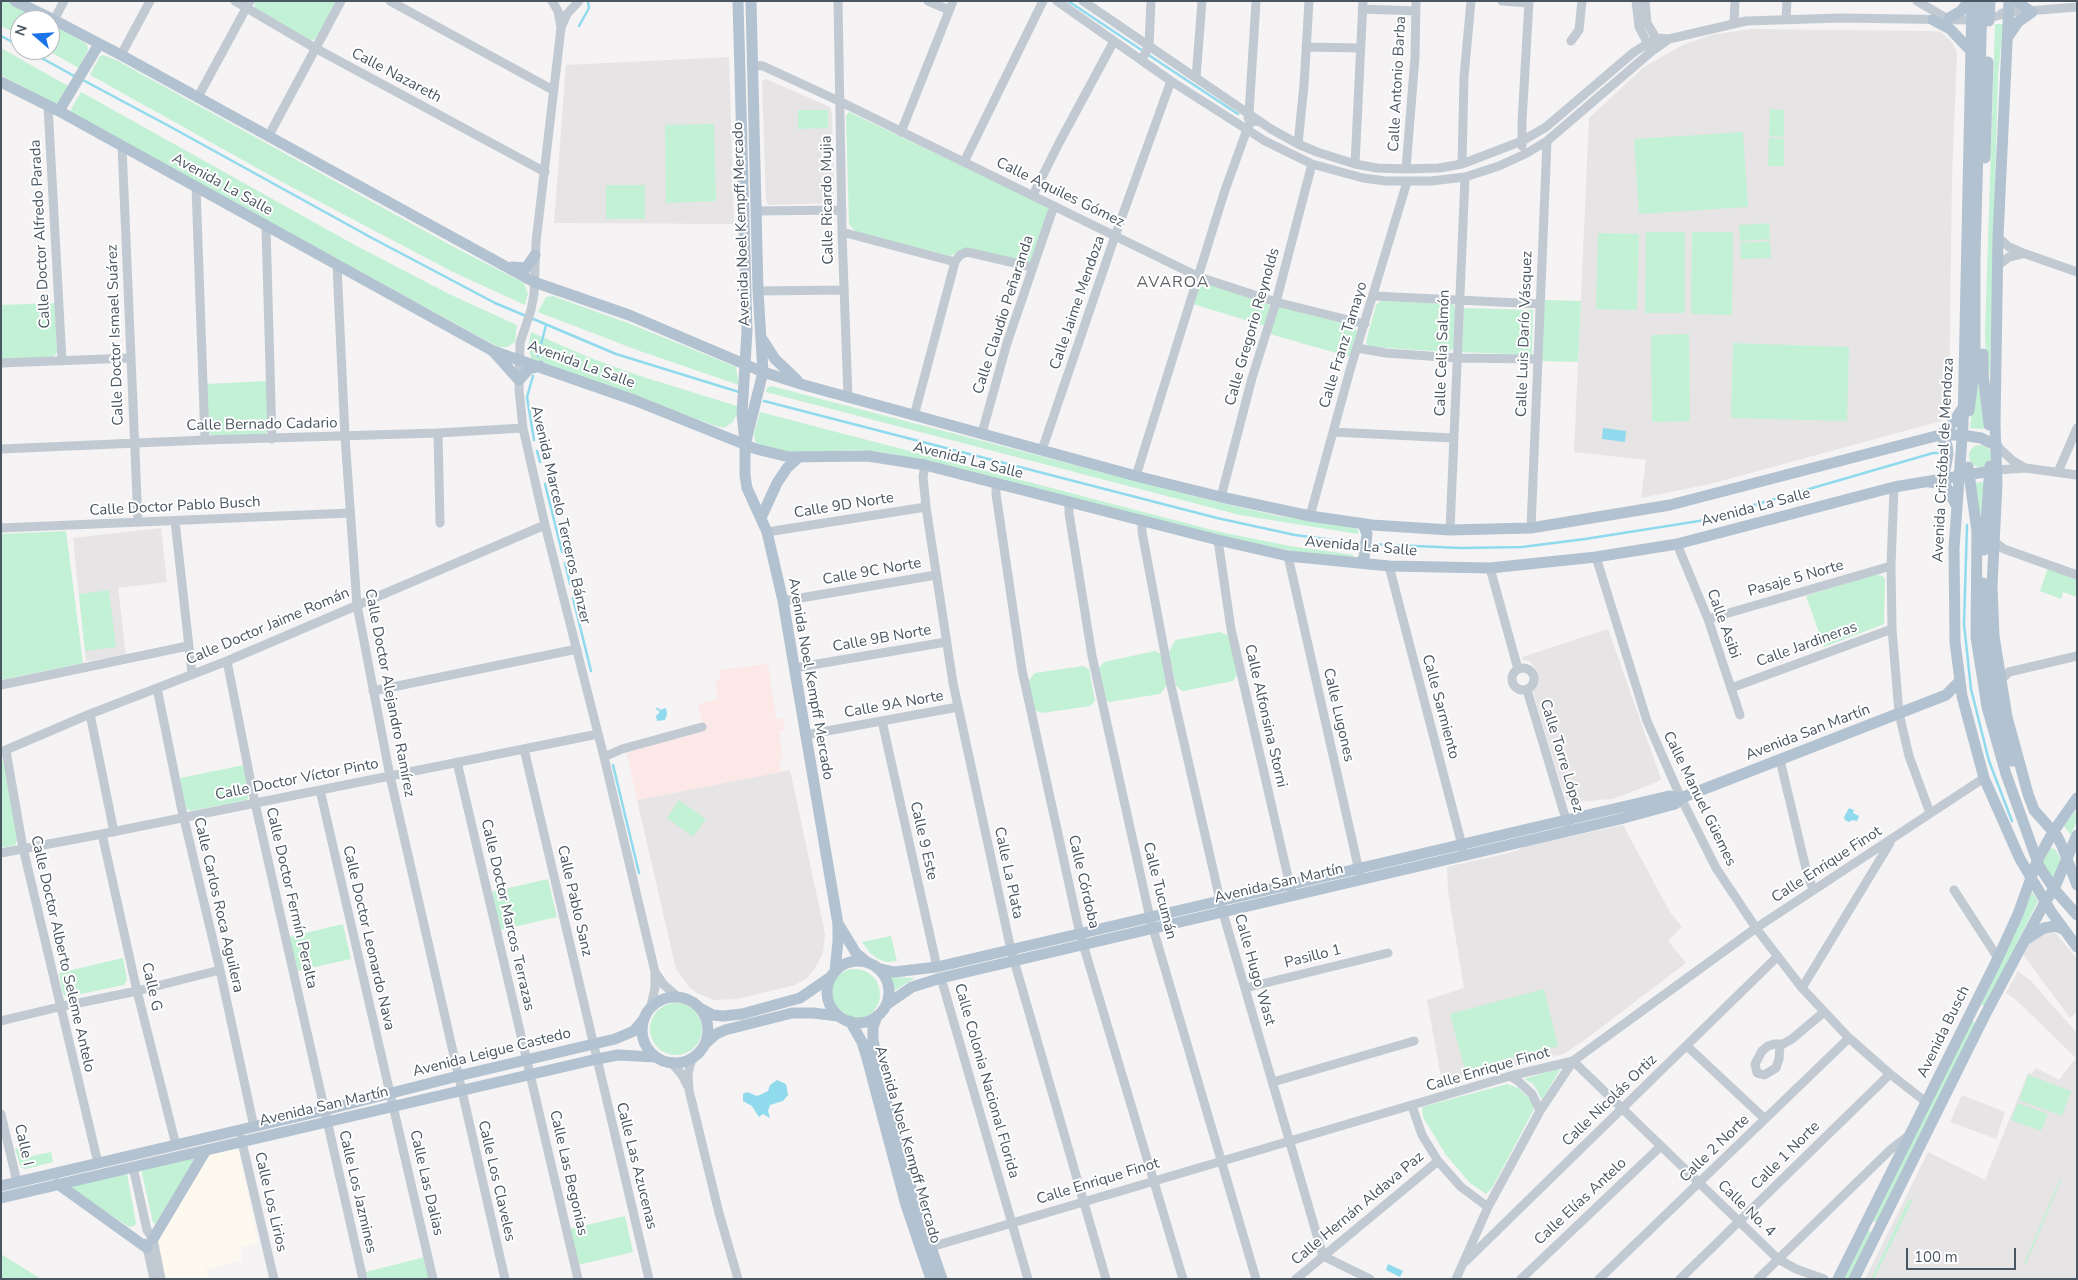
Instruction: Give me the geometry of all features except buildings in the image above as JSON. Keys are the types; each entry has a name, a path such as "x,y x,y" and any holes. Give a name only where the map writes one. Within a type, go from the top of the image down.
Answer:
{"main road":[{"name":"Avenida La Salle","path":"15,1 33,10"},
{"name":"Avenida Noel Kempff Mercado","path":"738,1 747,331 745,380 748,413 745,443 745,475 747,488 767,532 783,601 838,924 838,941 833,974"},
{"name":"Avenida Noel Kempff Mercado","path":"748,413 760,385 763,372 758,291 750,1"},
{"path":"1948,18 1960,11 1970,1"},
{"name":"Avenida Cristóbal de Mendoza","path":"1970,1 1982,12 1983,373 1994,445"},
{"name":"Avenida Cristóbal de Mendoza","path":"1996,683 1997,661 1992,586 1994,445 1998,237 2008,1"},
{"path":"2007,41 2018,22 2032,12 2015,1"},
{"name":"Avenida Cristóbal de Mendoza","path":"1982,12 1970,50 1962,407 1964,475 1957,508 1953,599 1954,642 1962,696 1984,778 2018,855 2045,902 2077,947"},
{"name":"Avenida Cristóbal de Mendoza","path":"1964,436 1975,366 1975,257 1982,12"},
{"path":"1933,20 1950,29 1970,50"},
{"name":"Avenida La Salle","path":"60,23 534,282 629,315 763,372 804,385 1136,476 1220,497 1367,529 1450,530 1531,528 1670,505 1940,435 1964,436 1994,445"},
{"path":"59,111 99,44"},
{"name":"Avenida La Salle","path":"1,82 59,111 493,351 540,366 768,453 799,457 868,456 925,465 1218,540 1288,556 1364,560 1389,566 1490,568 1596,557 1677,544 1894,487 1994,470"},
{"path":"504,266 518,269 526,268 535,255"},
{"path":"722,354 739,347 747,331"},
{"path":"760,334 769,351 780,364 804,385"},
{"path":"493,351 519,380 529,369 540,366"},
{"path":"1940,479 1945,470 1948,454 1947,446 1940,435 1952,424 1962,407"},
{"path":"761,518 776,483 787,468 799,457"},
{"name":"Avenida Cristóbal de Mendoza","path":"1994,470 1983,582 1986,644 2028,794 2034,810 2054,832 2062,846 2076,884"},
{"name":"Avenida Cristóbal de Mendoza","path":"1964,475 1976,524 1975,609 1981,674 1996,742 2042,872 2077,915"},
{"path":"1922,482 1937,483 1947,488 1957,508"},
{"path":"1364,560 1367,529"},
{"path":"1986,644 1997,661"},
{"name":"Avenida San Martín","path":"886,1004 912,987 939,973 1463,850 1675,804 1681,798 1946,695 1959,682"},
{"name":"Avenida San Martín","path":"1946,695 1962,696"},
{"name":"Avenida Busch","path":"1838,1279 1998,958 2018,914 2037,861 2077,798"},
{"path":"2076,884 2072,863 2077,836"},
{"name":"Avenida Busch","path":"1854,1279 1984,1017 2045,902 2054,889 2077,836"},
{"name":"Avenida Noel Kempff Mercado","path":"838,924 856,953 873,965"},
{"path":"2024,942 2044,928 2055,926 2063,929"},
{"path":"850,962 873,965 884,975 888,985 888,995 886,1004 877,1016 869,1021 850,1022 838,1016 792,1013 725,1030 716,1034 692,1058 678,1063 655,1057 645,1043 643,1020 651,1006 664,998 686,998 713,1015 742,1014 800,998 850,962"},
{"name":"Avenida San Martín","path":"873,965 894,972 939,973"},
{"path":"1984,1017 1978,1013 1977,1008 1988,985 1990,973"},
{"path":"833,974 827,993 828,1002 838,1016"},
{"path":"700,1008 708,1025 705,1044"},
{"name":"Avenida Noel Kempff Mercado","path":"877,1016 873,1027 875,1056 902,1158 942,1279"},
{"name":"Avenida Leigue Castedo","path":"254,1127 326,1116 391,1093 625,1036 634,1031 643,1020"},
{"name":"Avenida Noel Kempff Mercado","path":"850,1022 862,1042 906,1205 931,1279"},
{"name":"Avenida San Martín","path":"1,1198 58,1184 98,1163 176,1145 241,1136 326,1116 394,1106 618,1055 655,1057"},
{"name":"Avenida San Martín","path":"1,1186 17,1182 133,1167 206,1150 241,1136 254,1127"},
{"path":"58,1184 149,1239 206,1150"},
{"path":"1866,1222 1879,1228"}],"street":[{"path":"121,55 150,1"},
{"name":"Calle Nazareth","path":"235,1 248,4 315,48 545,172"},
{"path":"268,137 341,1"},
{"path":"390,1 553,90"},
{"name":"Avenida Marcelo Terceros Bánzer","path":"552,1 558,11 561,28"},
{"name":"Avenida Marcelo Terceros Bánzer","path":"578,1 567,14 561,28 535,255 532,310 520,343 518,359 519,380 523,428 545,525 604,757 655,972 655,988 651,1006"},
{"name":"Calle Ricardo Mujia","path":"838,1 842,232 848,398"},
{"path":"928,1 949,10"},
{"path":"901,132 953,1"},
{"path":"964,162 1043,1"},
{"path":"1057,1 1114,41 1146,53 1196,78 1261,122 1298,144 1355,164 1377,168 1406,169 1439,168 1462,164 1522,141 1546,127 1634,52 1669,39 1734,23 1786,19 1841,18 1933,20 1982,12"},
{"path":"1083,1 1146,53 1171,82 1247,130 1312,164 1362,178 1407,182 1465,177 1500,166 1523,155 1547,141 1650,47"},
{"path":"1146,53 1151,1"},
{"path":"1196,78 1202,1"},
{"path":"1233,121 1242,122 1247,120 1249,114 1256,1"},
{"path":"1298,144 1309,1"},
{"name":"Calle Antonio Barba","path":"1406,169 1416,1"},
{"path":"1462,164 1464,77 1470,1"},
{"path":"1502,1 1529,2 1522,141 1523,155"},
{"path":"1571,41 1579,30 1582,1"},
{"path":"1636,1 1639,26 1650,47"},
{"path":"1645,1 1647,23 1659,42"},
{"path":"1734,23 1735,1"},
{"path":"1786,19 1787,1"},
{"path":"1917,1 1948,18"},
{"path":"198,97 248,4"},
{"path":"1355,164 1363,5 1416,11"},
{"path":"1933,20 1982,12 2032,12 2077,8"},
{"path":"1033,195 1114,41"},
{"path":"1306,47 1360,48"},
{"name":"Calle Aquiles Gómez","path":"753,65 763,66 841,102 1199,278 1276,302 1365,324"},
{"name":"Calle Jaime Mendoza","path":"1042,450 1171,82"},
{"name":"Calle Doctor Alfredo Parada","path":"48,106 62,361"},
{"path":"1136,476 1225,190 1249,124 1254,121 1261,122"},
{"name":"Calle Luis Darío Vásquez","path":"1531,528 1547,141"},
{"name":"Calle Doctor Ismael Suárez","path":"122,146 138,522"},
{"name":"Calle Gregorio Reynolds","path":"1220,497 1252,378 1276,302 1312,164"},
{"name":"Calle Celia Salmón","path":"1450,530 1465,177"},
{"name":"Calle Franz Tamayo","path":"1310,516 1357,348 1407,182"},
{"path":"196,187 205,440"},
{"name":"Calle Claudio Peñaranda","path":"982,434 1007,343 1054,206"},
{"path":"756,211 842,210"},
{"path":"266,227 272,439"},
{"path":"842,232 955,262"},
{"path":"1998,237 2009,247 2023,254 2077,272"},
{"path":"914,416 955,262 960,255 967,252 1032,268"},
{"path":"1998,265 2009,257 2023,254"},
{"name":"Calle Doctor Alejandro Ramírez","path":"336,265 345,437 357,605 390,776 460,1090"},
{"path":"758,291 844,290"},
{"path":"1374,296 1540,304"},
{"path":"1357,348 1386,353 1456,358 1537,359"},
{"path":"1,363 131,358"},
{"name":"Calle Bernado Cadario","path":"1,449 205,440 438,434 523,428"},
{"path":"2058,472 2077,428"},
{"path":"1333,432 1454,438"},
{"path":"438,434 440,523"},
{"path":"1994,445 2013,461 2025,468"},
{"name":"Calle La Plata","path":"925,465 923,477 926,507 946,642 958,708 1012,955 1106,1279"},
{"path":"1994,470 2025,468 2077,475"},
{"name":"Calle Córdoba","path":"996,483 996,494 1022,670 1082,940 1183,1279"},
{"path":"1894,487 1891,566 1892,629 1899,713 1909,756 1930,813"},
{"name":"Calle Tucumán","path":"1069,502 1069,513 1092,656 1151,923 1256,1279"},
{"name":"Calle 9D Norte","path":"767,532 926,507"},
{"name":"Calle Doctor Pablo Busch","path":"1,528 350,514"},
{"name":"Calle Hugo Wast","path":"1142,520 1142,532 1171,686 1222,907 1324,1256"},
{"path":"175,521 192,674"},
{"name":"Calle Doctor Jaime Román","path":"3,752 90,714 227,662 545,525"},
{"name":"Calle Alfonsina Storni","path":"1218,540 1231,629 1291,891"},
{"path":"1993,541 2004,549 2077,575"},
{"name":"Calle Asibi","path":"1677,544 1708,619 1740,715"},
{"name":"Calle Lugones","path":"1288,556 1360,875"},
{"name":"Calle Manuel Güemes","path":"1596,557 1647,721 1681,798 1716,868 1756,928 1802,988 1849,1038 1926,1102"},
{"name":"Calle Sarmiento","path":"1389,566 1463,850"},
{"name":"Pasaje 5 Norte","path":"1708,619 1891,566"},
{"name":"Calle Torre López","path":"1490,568 1518,669"},
{"name":"Calle 9C Norte","path":"783,601 936,575"},
{"name":"Calle Jardineras","path":"1731,688 1892,629"},
{"name":"Calle 9B Norte","path":"794,668 946,642"},
{"path":"1,684 188,646"},
{"path":"373,691 577,649"},
{"path":"1996,683 2009,672 2077,656"},
{"name":"Calle Doctor Fermín Peralta","path":"227,662 255,803 326,1116"},
{"name":"Calle Torre López","path":"1518,669 1513,675 1513,683 1518,689 1526,690"},
{"name":"Calle Torre López","path":"1518,669 1529,670 1533,675 1534,682 1526,690"},
{"name":"Calle Carlos Roca Aguilera","path":"157,688 254,1127"},
{"name":"Calle Torre López","path":"1526,690 1568,826"},
{"name":"Calle 9A Norte","path":"805,735 958,708"},
{"path":"90,714 114,832"},
{"name":"Calle 9 Este","path":"882,721 939,973"},
{"path":"604,757 622,749 702,727"},
{"name":"Calle Doctor Víctor Pinto","path":"1,853 598,734"},
{"name":"Calle Pablo Sanz","path":"524,749 597,1059"},
{"name":"Calle Doctor Alberto Seleme Antelo","path":"3,752 59,1007 98,1163"},
{"path":"1780,760 1806,873 1813,889"},
{"name":"Calle Doctor Marcos Terrazas","path":"457,762 530,1074"},
{"name":"Calle Enrique Finot","path":"931,1247 1152,1180 1290,1142 1510,1076 1573,1061 1756,928 1984,778"},
{"name":"Calle Doctor Leonardo Nava","path":"320,790 391,1093"},
{"name":"Calle G","path":"102,834 137,991 176,1145"},
{"path":"1802,988 1891,840"},
{"path":"1954,890 1998,958"},
{"name":"Pasillo 1","path":"1245,988 1388,953"},
{"name":"Calle Nicolás Ortiz","path":"1462,1265 1777,957"},
{"path":"1,1021 137,991 220,970"},
{"name":"Avenida Marcelo Terceros Bánzer","path":"655,972 664,985 678,997"},
{"name":"Calle Colonia Nacional Florida","path":"939,973 1013,1222 1028,1279"},
{"path":"1780,1044 1792,1039 1824,1012"},
{"name":"Calle 2 Norte","path":"1599,1279 1849,1038"},
{"path":"1273,1082 1414,1041"},
{"path":"1687,1046 1765,1119"},
{"path":"692,1058 688,1074 689,1090 719,1213 738,1279"},
{"name":"Calle Las Azucenas","path":"597,1059 649,1279"},
{"name":"Calle Nicolás Ortiz","path":"1456,1279 1488,1206 1540,1111 1573,1061"},
{"name":"Calle No. 4","path":"1573,1061 1778,1259 1824,1279"},
{"path":"671,1062 682,1075 689,1090"},
{"name":"Calle Las Begonias","path":"530,1074 578,1279"},
{"name":"Calle 1 Norte","path":"1680,1279 1890,1074"},
{"path":"1510,1076 1532,1094 1540,1111"},
{"name":"Calle Los Claveles","path":"460,1090 505,1279"},
{"name":"Calle Las Dalias","path":"391,1093 433,1279"},
{"path":"1412,1106 1422,1135 1438,1162 1461,1187 1488,1206"},
{"name":"Calle I","path":"1,1114 17,1182"},
{"name":"Calle Los Jazmines","path":"326,1116 363,1279"},
{"path":"1758,1279 1880,1160 1909,1135"},
{"name":"Calle Los Lirios","path":"241,1136 274,1279"},
{"name":"Calle Elías Antelo","path":"1521,1279 1661,1146"},
{"path":"1880,1160 1889,1161 1893,1169"},
{"name":"Calle Hernán Aldava Paz","path":"1296,1279 1438,1162"},
{"path":"133,1167 149,1239 161,1279"},
{"path":"149,1239 154,1279"},
{"path":"1324,1256 1370,1279"}],"shaded area":[{"path":"1751,29 1928,31 1941,32 1952,42 1957,53 1952,177 1949,409 1941,421 1710,484 1641,498 1646,460 1574,452 1589,118 1644,67 1683,45 1711,35"},
{"path":"729,57 734,224 554,223 566,65"},
{"path":"766,79 830,107 832,113 834,198 832,203 769,205 766,201 762,81"},
{"path":"161,528 167,582 118,588 126,656 86,661 73,538"},
{"path":"1608,629 1661,779 1613,799 1573,802 1566,800 1532,689 1536,684 1537,671 1530,661 1523,660 1522,657"},
{"path":"768,664 776,719 783,718 784,730 779,731 783,758 779,759 782,772 637,800 626,750 704,728 698,704 718,699 715,681 721,680 719,670"},
{"path":"790,770 825,934 823,953 814,970 806,979 795,985 738,999 713,1000 690,988 676,969 637,800"},
{"path":"1623,825 1670,912 1682,927 1668,941 1686,963 1564,1054 1442,1083 1427,1000 1464,988 1448,891 1447,867 1513,852 1527,846"},
{"path":"2053,930 2077,959 2077,1012 2070,1018 2022,953 2030,940"},
{"path":"2018,971 2031,981 2077,1033 2077,1279 1865,1279 1928,1152 1985,1180 2028,1073 2032,1073 2036,1068 2059,1080 2076,1058 2014,998 2006,993"},
{"path":"1962,1095 2005,1112 1996,1139 1950,1122"},
{"path":"236,1149 239,1151 258,1242 240,1247 242,1260 206,1269 208,1278 165,1279 156,1238 207,1154"}],"green space":[{"path":"1,1 8,1 25,10 10,10 10,30 1,26"},
{"path":"254,1 337,1 317,38 311,41 255,8"},
{"path":"1995,24 2003,24 1998,77 1990,370 1987,385 1985,333"},
{"path":"60,29 87,44 88,50 79,68 60,57"},
{"path":"1,48 10,53 10,60 22,60 68,86 58,103 54,103 1,75"},
{"path":"103,55 116,60 452,246 524,283 528,294 525,305 453,272 284,183 90,75 100,56"},
{"path":"81,92 353,244 449,294 517,325 515,342 507,347 498,347 71,113 71,109"},
{"path":"1770,109 1784,110 1784,137 1769,136"},
{"path":"798,110 828,110 828,128 798,129"},
{"path":"849,112 1048,207 1049,209 1031,262 1028,263 966,249 950,256 856,232 849,224 846,116"},
{"path":"714,124 716,201 666,203 665,125"},
{"path":"1743,132 1748,207 1639,214 1634,139"},
{"path":"1769,138 1784,139 1784,166 1768,166"},
{"path":"606,185 645,185 645,219 606,219"},
{"path":"1769,223 1770,239 1740,241 1739,225"},
{"path":"1646,232 1685,232 1685,313 1645,313"},
{"path":"1692,232 1733,232 1732,315 1691,314"},
{"path":"1598,233 1639,234 1637,310 1596,309"},
{"path":"1770,241 1771,258 1741,259 1740,243"},
{"path":"1202,282 1267,303 1270,308 1265,326 1193,304 1199,285"},
{"path":"553,296 633,325 736,367 739,385 637,350 538,312 546,297"},
{"path":"1545,300 1581,301 1578,362 1541,361"},
{"path":"1381,301 1452,304 1456,309 1454,348 1448,352 1371,347 1366,342 1376,305"},
{"path":"55,303 57,351 55,355 51,358 1,359 1,305"},
{"path":"1280,307 1354,326 1357,332 1350,357 1270,334 1277,309"},
{"path":"1464,308 1533,310 1532,355 1462,352"},
{"path":"531,332 588,357 637,375 737,406 737,414 733,422 724,428 716,426 532,361 528,347"},
{"path":"1689,334 1690,421 1652,422 1651,335"},
{"path":"1733,343 1849,347 1847,421 1731,418"},
{"path":"1978,366 1984,429 1970,428"},
{"path":"267,381 269,428 264,435 213,436 208,432 206,384"},
{"path":"771,386 1217,502 1278,516 1353,527 1358,530 1358,534 1240,515 766,392 767,388"},
{"path":"760,412 1220,532 1290,546 1354,555 1352,559 1292,551 1225,538 945,465 881,452 856,450 787,453 759,446 755,441 754,434"},
{"path":"1980,445 1988,448 1991,456 1988,464 1980,467 1972,464 1969,456 1972,448"},
{"path":"1984,482 1980,521 1974,483"},
{"path":"66,531 83,663 1,680 1,534"},
{"path":"2048,567 2077,578 2077,597 2063,592 2061,599 2040,591"},
{"path":"1876,574 1883,576 1885,580 1884,624 1824,647 1806,596"},
{"path":"109,590 116,647 85,651 79,594"},
{"path":"1220,632 1229,636 1237,675 1233,681 1183,691 1176,686 1169,652 1175,640"},
{"path":"1155,651 1163,655 1168,684 1160,694 1110,702 1104,700 1099,668 1104,662"},
{"path":"1083,666 1089,669 1095,701 1090,706 1042,713 1032,709 1027,683 1035,673"},
{"path":"1,760 4,763 18,839 15,845 1,848"},
{"path":"244,765 249,793 247,800 191,811 185,808 180,778"},
{"path":"679,800 706,819 693,837 667,818"},
{"path":"2077,809 2077,820 2071,835 2064,826"},
{"path":"2049,848 2055,849 2061,860 2055,876 2052,878 2042,861"},
{"path":"548,879 557,917 500,930 491,892"},
{"path":"2032,892 2038,901 1985,1006 1981,1005"},
{"path":"343,924 351,959 297,971 289,937"},
{"path":"891,936 897,961 887,962 878,959 870,953 862,942"},
{"path":"123,958 127,980 124,985 67,997 63,994 59,973"},
{"path":"855,969 873,976 880,994 873,1012 855,1019 837,1012 830,994 837,976"},
{"path":"891,977 915,978 894,991"},
{"path":"1544,989 1558,1046 1465,1070 1450,1014"},
{"path":"676,1003 690,1007 698,1015 702,1029 698,1043 690,1051 676,1055 662,1051 654,1043 650,1029 654,1015 662,1007"},
{"path":"1972,1021 1975,1023 1877,1221 1872,1221"},
{"path":"1561,1068 1542,1100 1532,1083 1524,1079"},
{"path":"2028,1075 2071,1091 2062,1116 2019,1100"},
{"path":"1507,1084 1518,1088 1533,1102 1533,1111 1492,1188 1486,1194 1470,1183 1446,1155 1423,1117 1422,1107"},
{"path":"2018,1103 2048,1114 2041,1131 2011,1120"},
{"path":"25,1146 28,1157 51,1152 53,1162 25,1169 21,1167 15,1149"},
{"path":"197,1156 158,1224 153,1223 141,1169"},
{"path":"127,1174 136,1223 134,1226 129,1227 67,1187"},
{"path":"2060,1179 2026,1264 2024,1264"},
{"path":"1913,1199 1874,1279 1871,1279 1908,1201"},
{"path":"625,1216 633,1252 578,1265 569,1229"},
{"path":"1868,1230 1871,1234 1848,1279 1842,1279"},
{"path":"1,1254 41,1279 1,1279"},
{"path":"425,1257 430,1279 368,1279 366,1272"}],"water":[{"path":"1603,428 1626,431 1625,442 1602,439"},
{"path":"657,707 660,710 666,708 665,720 657,721 656,716 660,712 656,709"},
{"path":"1849,808 1854,810 1853,813 1859,816 1857,821 1852,820 1849,822 1845,820 1844,817"},
{"path":"777,1080 786,1084 788,1095 783,1101 770,1105 768,1111 770,1118 763,1114 759,1117 752,1106 743,1101 743,1094 747,1092 757,1096 762,1094 768,1091 770,1085"},
{"path":"1388,1264 1403,1271 1400,1277 1386,1270"}],"waterway":[{"path":"1068,1 1143,51"},
{"path":"579,26 589,8 588,2"},
{"path":"1,36 10,41"},
{"path":"1147,54 1238,114"},
{"path":"45,60 76,77"},
{"path":"81,79 372,238 495,303 526,316"},
{"path":"531,318 616,354 739,392"},
{"path":"538,356 546,325"},
{"path":"533,376 527,397 534,440"},
{"path":"764,401 1217,518 1295,535 1363,544"},
{"path":"537,451 540,462"},
{"path":"1369,544 1461,548 1522,547 1699,521 1933,453 1939,453"},
{"path":"545,484 562,552"},
{"path":"1967,525 1964,624 1971,689 1989,761 2012,821"},
{"path":"565,563 570,584"},
{"path":"573,598 591,671"},
{"path":"613,765 639,873"}],"district":[{"name":"AVAROA","path":"1173,283"}]}
